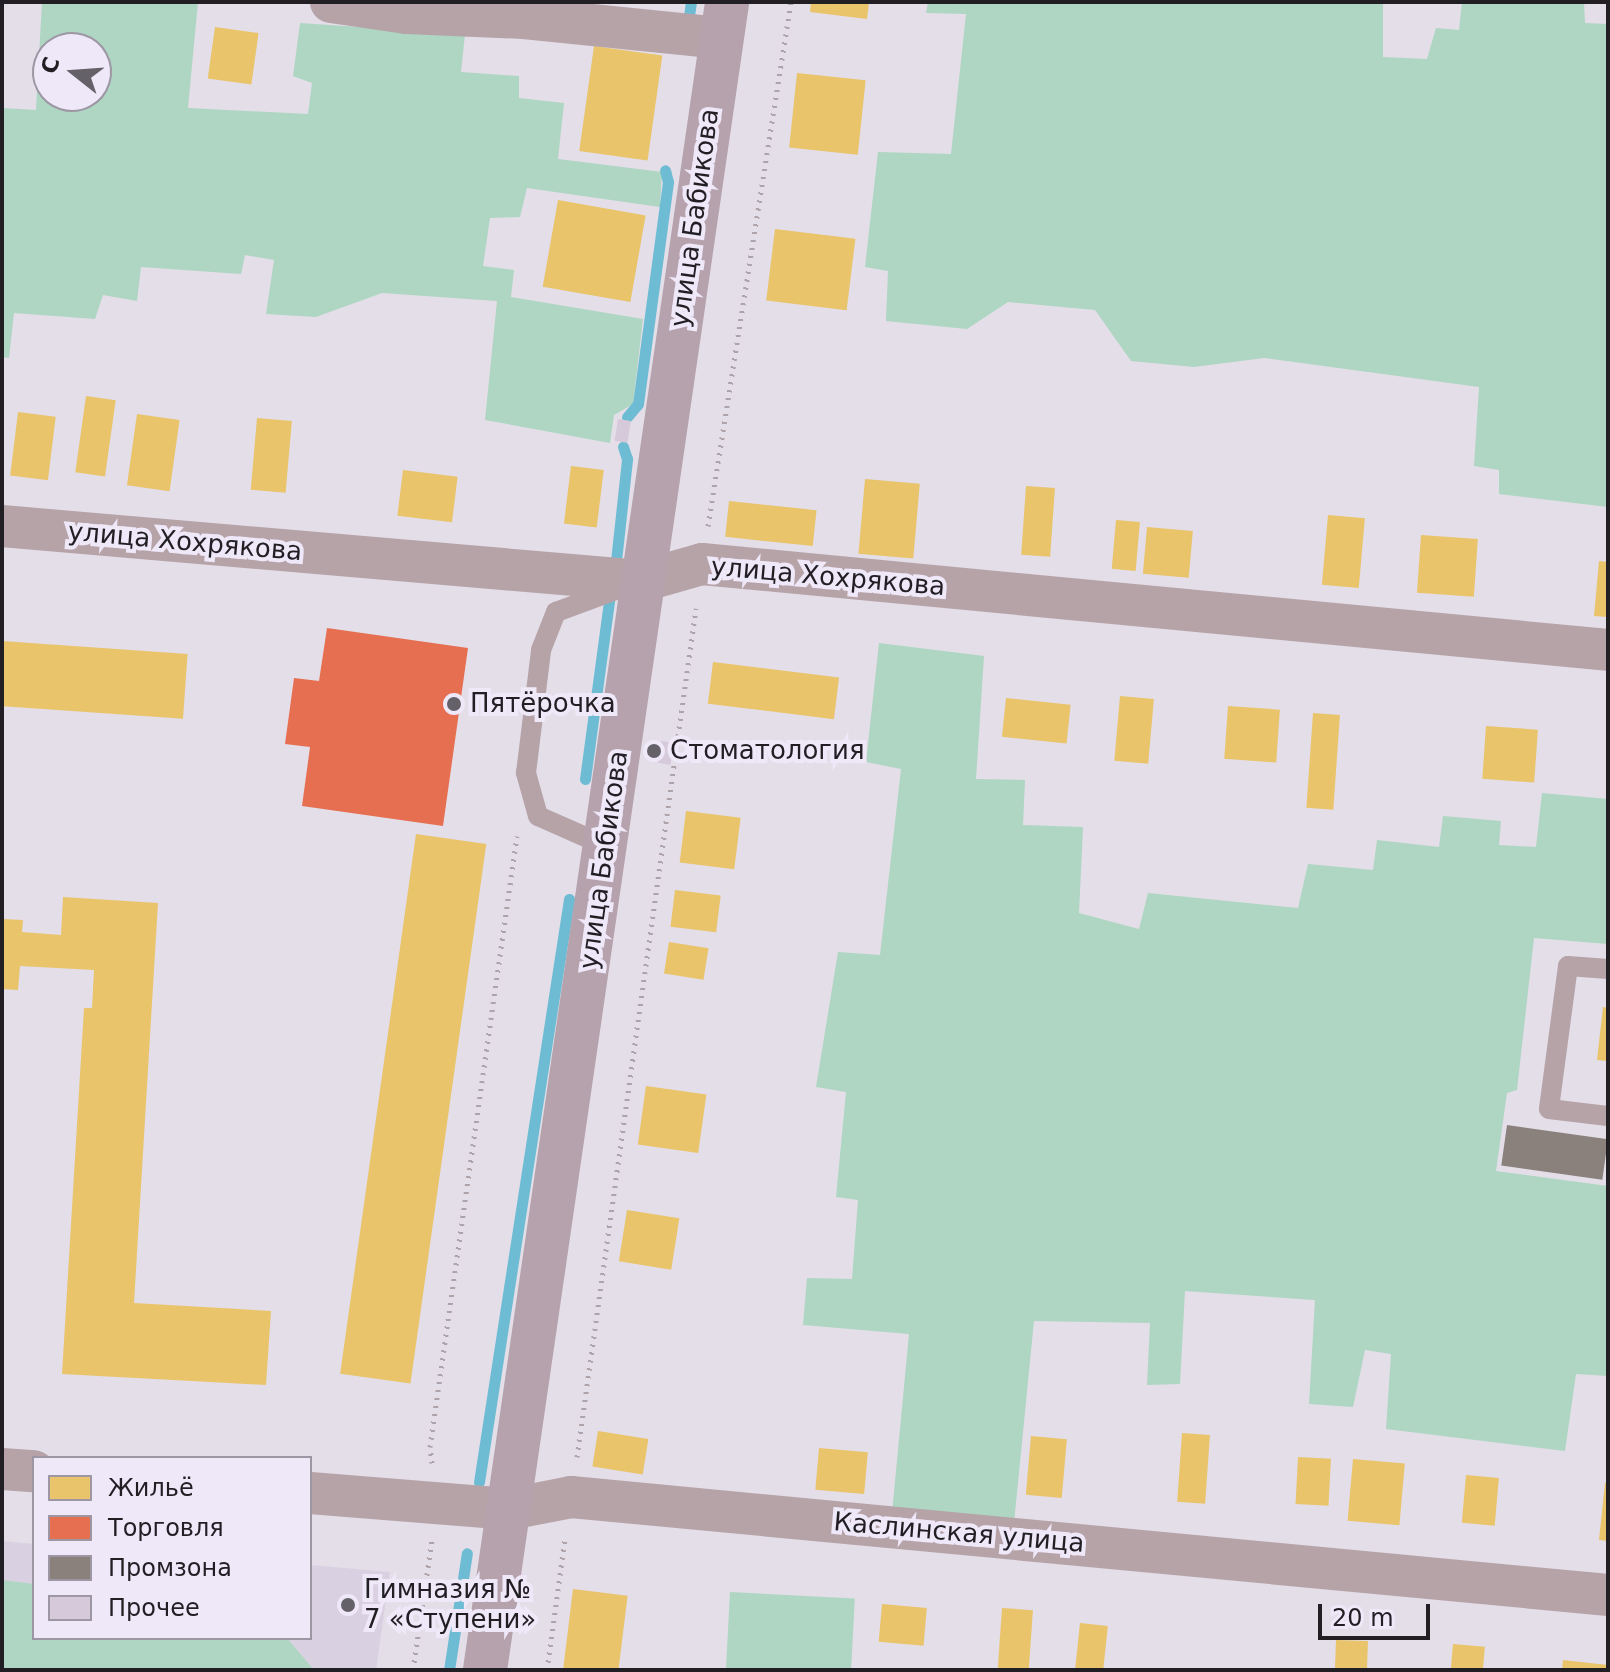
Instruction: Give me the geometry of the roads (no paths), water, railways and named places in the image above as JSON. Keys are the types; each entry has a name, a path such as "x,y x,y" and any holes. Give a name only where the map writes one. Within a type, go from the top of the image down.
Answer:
{"main road":[{"name":"улица Бабикова","path":"485,1670 607,846 642,581 724,20"}],"street":[{"path":"331,2 406,13 524,18 724,20"},
{"name":"улица Хохрякова","path":"2,526 642,581 702,564 1608,650"},
{"path":"2,1469 32,1471"},
{"name":"Каслинская улица","path":"312,1493 510,1509 571,1497 1608,1595"}],"lane":[{"path":"607,846 538,816 526,773 541,650 556,612 642,581"},
{"path":"1608,969 1568,966 1549,1109 1608,1116"}],"waterway":[{"path":"688,23 691,2"},
{"path":"627,417 638,404 668,182 665,170"},
{"path":"616,561 627,459 623,447"},
{"path":"585,779 609,601"},
{"path":"479,1482 569,899"},
{"path":"449,1670 467,1553"}],"place":[{"name":"Пятёрочка","path":"454,704"},
{"name":"Стоматология","path":"654,751"},
{"name":"Гимназия № 7 «Ступени»","path":"348,1605"}]}
